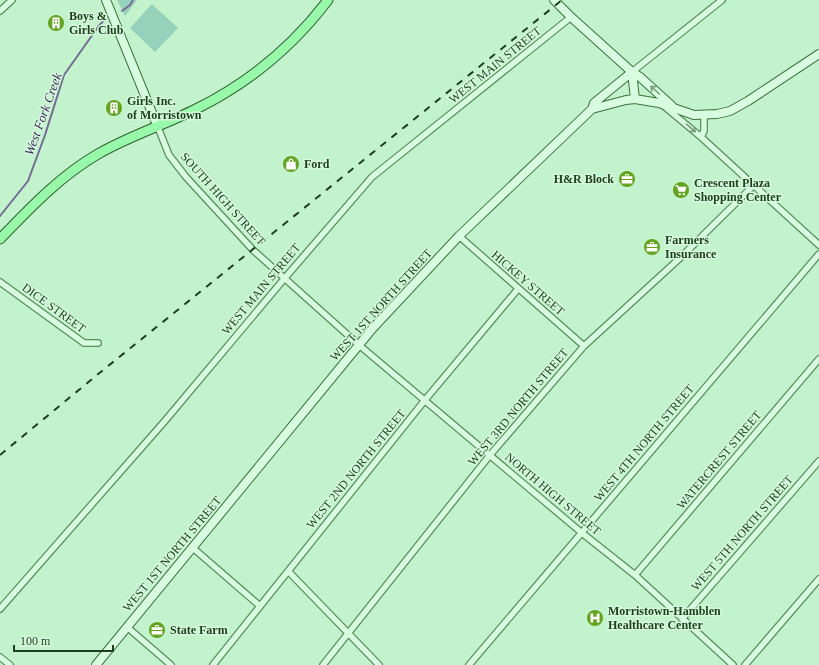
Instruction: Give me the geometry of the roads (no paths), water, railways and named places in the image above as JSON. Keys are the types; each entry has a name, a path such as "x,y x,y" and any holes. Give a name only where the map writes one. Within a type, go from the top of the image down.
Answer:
{"main road":[{"path":"106,0 157,125"},
{"path":"0,240 43,195 75,169 116,144 197,108 245,81 281,53 313,20 328,0"},
{"path":"554,0 632,72 640,77 676,109"},
{"path":"592,109 635,99 659,102 688,114 704,115 730,111 748,101 819,54"},
{"path":"632,72 635,99"},
{"name":"WEST 1ST NORTH STREET","path":"96,665 359,345 408,289 459,236 592,109 594,103 632,72"}],"street":[{"path":"0,11 12,0"},
{"name":"WEST 1ST NORTH STREET","path":"632,72 722,0"},
{"name":"WEST MAIN STREET","path":"0,609 164,422 372,177 571,17"},
{"path":"659,102 701,137 819,246"},
{"path":"701,137 704,131 704,115"},
{"name":"SOUTH HIGH STREET","path":"157,125 169,155 186,177 253,250 284,279"},
{"name":"WEST 3RD NORTH STREET","path":"323,665 490,455 584,346 680,258 753,186"},
{"name":"HICKEY STREET","path":"459,236 584,346"},
{"name":"WEST 4TH NORTH STREET","path":"469,665 819,254"},
{"name":"NORTH HIGH STREET","path":"284,279 359,345 582,533 636,575 733,665"},
{"name":"DICE STREET","path":"0,282 84,343 98,343"},
{"name":"WEST 2ND NORTH STREET","path":"213,665 425,400 518,289"},
{"name":"WATERCREST STREET","path":"636,575 819,359"},
{"name":"WEST 5TH NORTH STREET","path":"682,619 819,461"},
{"path":"193,548 260,606"},
{"path":"288,571 379,665"},
{"path":"745,665 819,579"},
{"path":"127,627 171,665"},
{"path":"0,657 10,665"}],"waterway":[{"name":"West Fork Creek","path":"122,11 130,5 133,0"},
{"name":"West Fork Creek","path":"0,216 28,181 45,135 64,75 105,19"}],"railway":[{"path":"0,455 562,0"}],"place":[{"name":"Boys & Girls Club","path":"56,23"},
{"name":"Girls Inc. of Morristown","path":"114,108"},
{"name":"Ford","path":"291,164"},
{"name":"H&R Block","path":"627,179"},
{"name":"Crescent Plaza Shopping Center","path":"681,190"},
{"name":"Farmers Insurance","path":"652,247"},
{"name":"Morristown-Hamblen Healthcare Center","path":"595,618"},
{"name":"State Farm","path":"157,630"}]}
